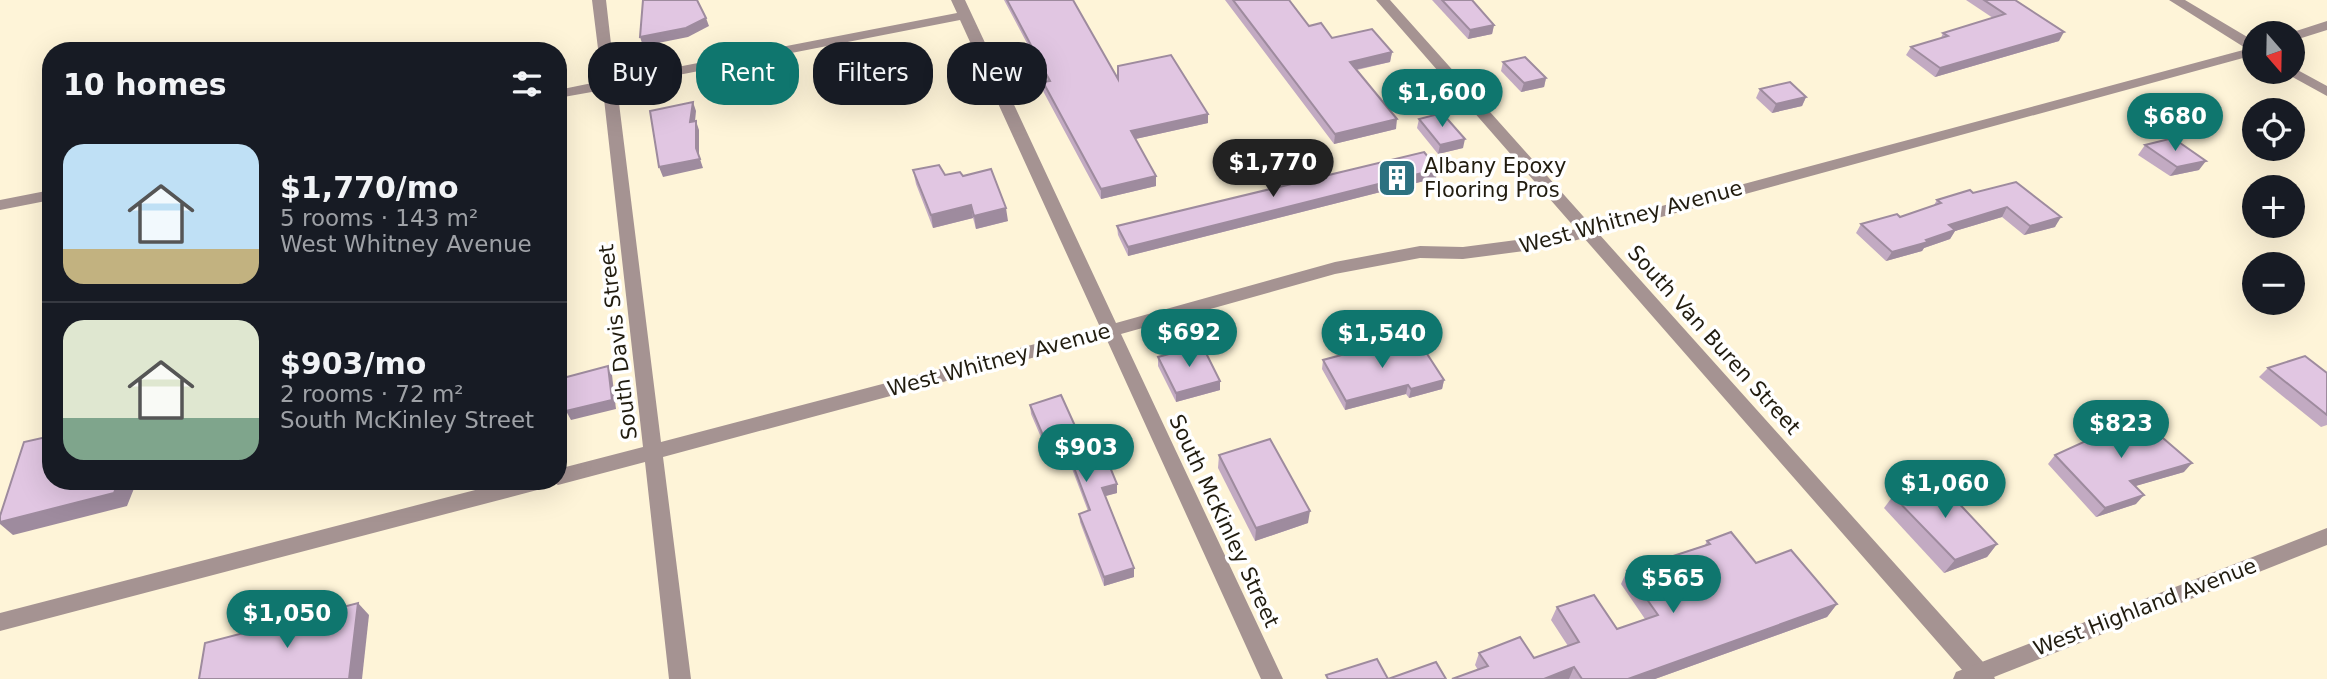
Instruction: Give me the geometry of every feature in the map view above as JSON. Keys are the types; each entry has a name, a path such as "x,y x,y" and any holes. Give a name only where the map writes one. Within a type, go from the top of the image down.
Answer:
{"street":[{"name":"South Davis Street","path":"599,0 604,42"},
{"name":"South Van Buren Street","path":"1382,0 1975,677"},
{"path":"2176,0 2242,41"},
{"path":"682,68 962,7"},
{"name":"South McKinley Street","path":"962,7 1272,679"},
{"path":"2305,33 2327,25"},
{"name":"West Whitney Avenue","path":"567,475 1335,268 1420,252 1463,253 1548,242 2242,52"},
{"path":"2305,79 2327,92"},
{"path":"567,91 588,88"},
{"name":"South Davis Street","path":"613,105 680,679"},
{"path":"0,205 42,197"},
{"path":"0,622 506,490"},
{"name":"West Highland Avenue","path":"1975,677 2327,536"}],"building":[{"path":"643,0 697,0 706,18 686,28 640,37"},
{"path":"1007,0 1073,0 1118,79 1118,66 1171,55 1208,114 1131,131 1156,176 1101,189 1047,89 1047,81 1050,81 1047,75 1047,42 1029,42"},
{"path":"1233,0 1289,0 1309,26 1321,23 1332,38 1372,29 1392,52 1350,62 1397,119 1335,134"},
{"path":"1442,0 1472,0 1494,25 1470,30"},
{"path":"1984,0 2015,0 2064,32 1940,68 1911,47 1948,36 1943,33 2005,14"},
{"path":"1525,57 1546,78 1524,83 1503,62"},
{"path":"1790,82 1806,97 1776,104 1760,89"},
{"path":"693,102 690,122 696,121 696,148 700,159 659,167 650,111"},
{"path":"1442,113 1465,139 1440,145 1419,119"},
{"path":"2173,138 2206,161 2177,167 2145,145"},
{"path":"1424,152 1438,169 1128,247 1117,226"},
{"path":"939,165 945,175 960,172 963,176 991,169 1006,208 974,216 971,205 931,215 913,170"},
{"path":"2016,182 2061,217 2030,226 2007,207 1949,225 1955,230 1926,240 1928,242 1892,252 1861,224 1897,214 1900,217 1941,203 1937,200 1970,190 1973,193"},
{"path":"1418,340 1444,380 1411,389 1408,385 1346,401 1323,360 1386,343 1388,347"},
{"path":"1202,345 1220,381 1176,393 1158,357"},
{"path":"2305,356 2327,373 2327,415 2268,368"},
{"path":"608,366 612,400 567,411 567,377"},
{"path":"1061,395 1090,459 1105,455 1117,484 1102,488 1134,568 1104,577 1079,514 1090,510 1067,449 1051,454 1030,405"},
{"path":"2135,414 2192,463 2130,481 2144,495 2105,508 2055,455 2108,431 2103,426"},
{"path":"42,438 42,490 115,490 114,493 0,522 24,442"},
{"path":"1270,439 1310,511 1256,528 1219,455"},
{"path":"1936,479 1997,544 1955,560 1893,496"},
{"path":"1731,532 1756,563 1791,550 1837,604 1628,679 1582,679 1574,667 1544,679 1452,679 1488,666 1479,653 1520,637 1534,658 1579,642 1557,607 1594,595 1617,629 1658,615 1627,571 1710,544 1707,541"},
{"path":"358,603 349,679 199,679 205,643"},
{"path":"1377,659 1388,679 1328,679 1326,675"},
{"path":"1436,662 1446,679 1388,679"}],"place":[{"name":"Albany Epoxy Flooring Pros","path":"1397,178"}]}
